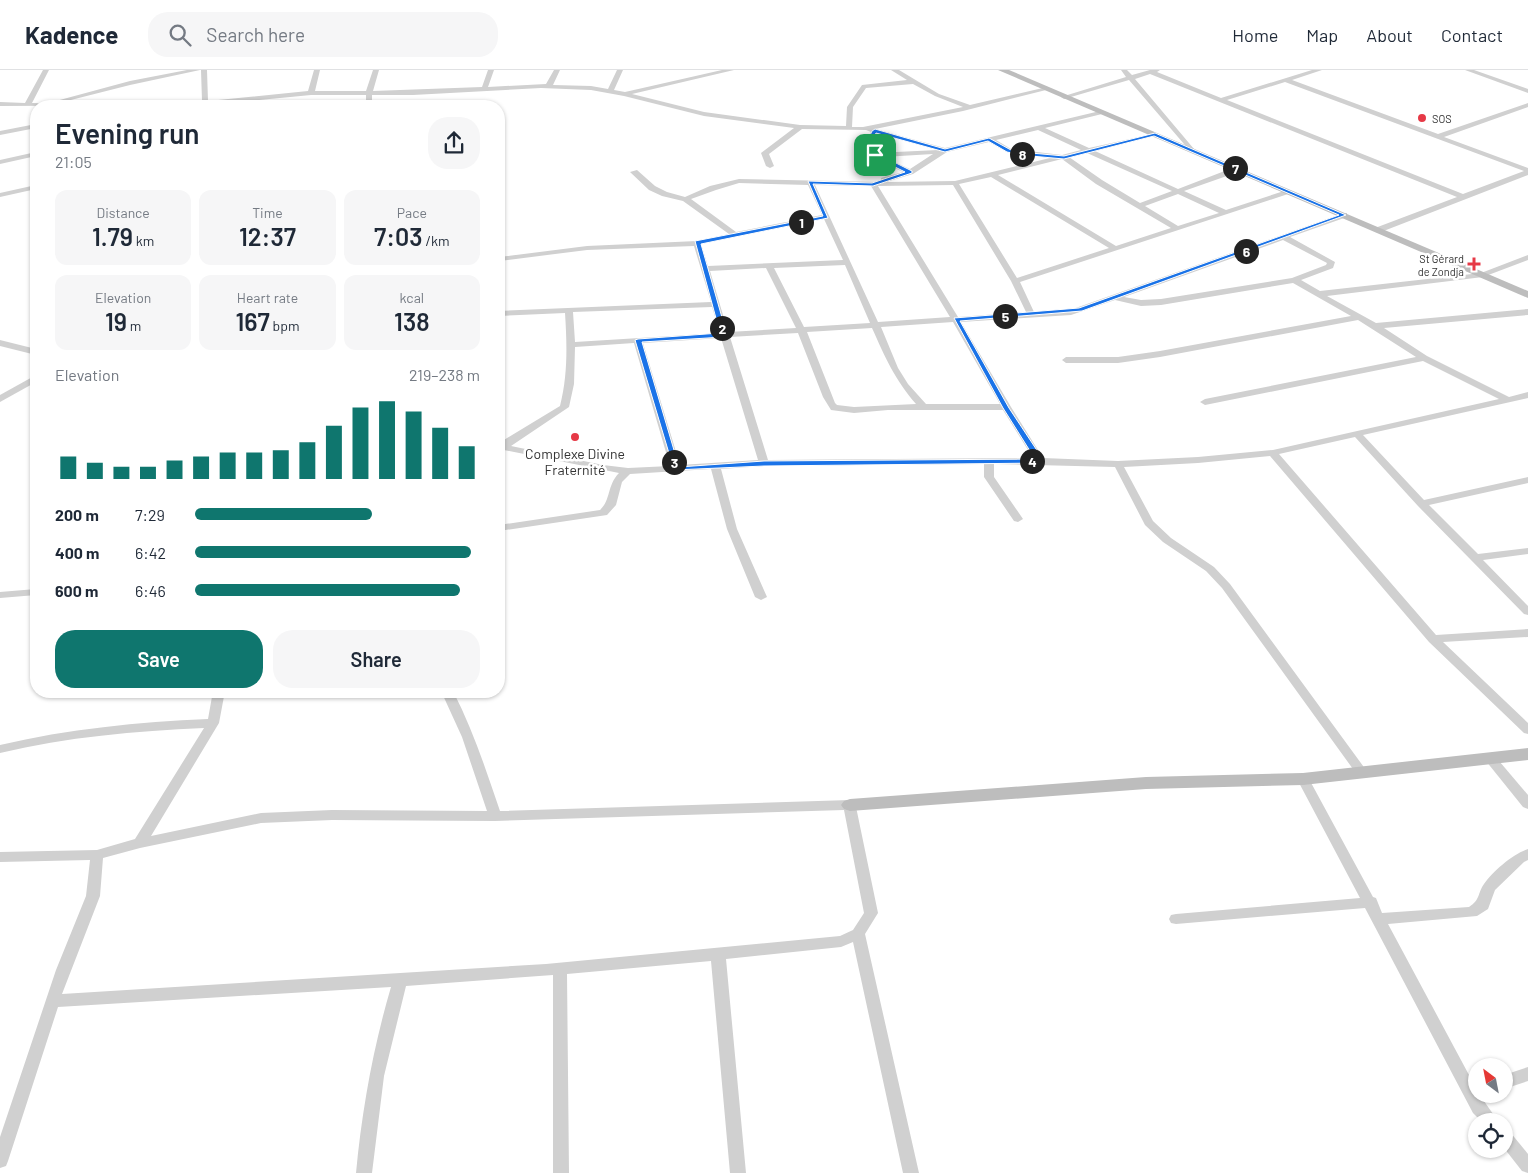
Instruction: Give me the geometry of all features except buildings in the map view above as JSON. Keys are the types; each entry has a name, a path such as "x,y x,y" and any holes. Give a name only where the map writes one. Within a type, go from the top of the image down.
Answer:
{"street":[{"path":"30,100 46,70"},
{"path":"63,100 130,83 197,70"},
{"path":"204,70 205,100"},
{"path":"311,94 317,70"},
{"path":"370,100 369,93 376,70"},
{"path":"484,90 491,70"},
{"path":"548,86 557,70"},
{"path":"610,91 620,70"},
{"path":"624,94 731,70"},
{"path":"894,70 937,95 969,107"},
{"path":"1002,70 1528,294"},
{"path":"1124,70 1192,150"},
{"path":"1221,100 1318,70"},
{"path":"1468,70 1528,91"},
{"path":"1064,97 1154,71 1221,100 1463,197"},
{"path":"1285,80 1528,171"},
{"path":"849,128 850,107 864,86 912,82"},
{"path":"240,100 311,94 484,90 548,86 591,88 624,94 704,114 800,127 849,128 875,131 943,151"},
{"path":"863,129 1047,89"},
{"path":"0,104 28,104 30,100"},
{"path":"1437,137 1528,105"},
{"path":"875,155 943,151 1100,113"},
{"path":"0,126 30,126"},
{"path":"0,133 30,127"},
{"path":"770,166 765,153 800,127"},
{"path":"1038,128 1091,150 1176,192 1226,213"},
{"path":"875,131 865,150 910,172"},
{"path":"686,199 732,182 955,183 1155,134"},
{"path":"989,140 1009,151 1064,157 1099,182 1177,228"},
{"path":"873,184 910,172 943,151"},
{"path":"0,162 30,155"},
{"path":"1138,206 1238,169"},
{"path":"1378,230 1528,171"},
{"path":"634,172 652,188 665,194 686,199 735,235"},
{"path":"994,174 1116,249"},
{"path":"810,182 848,262 894,368 904,384 924,408"},
{"path":"955,183 1015,281 1031,315"},
{"path":"873,184 956,320 1006,408 1040,461"},
{"path":"0,195 30,188"},
{"path":"1015,281 1290,192"},
{"path":"571,345 1071,312 1344,215"},
{"path":"505,258 588,248 698,243 826,216"},
{"path":"1114,298 1141,303 1161,302 1294,280 1330,266 1331,262 1283,237"},
{"path":"698,243 724,335 764,463"},
{"path":"1319,294 1483,275 1528,256"},
{"path":"705,269 848,262"},
{"path":"769,266 802,330 816,364 827,400 834,408 854,410 1006,408"},
{"path":"1294,280 1375,326 1424,358 1508,400"},
{"path":"505,313 715,304"},
{"path":"505,444 564,406 568,396 571,345 569,310"},
{"path":"1375,326 1528,312"},
{"path":"1066,360 1118,360 1152,356 1359,317"},
{"path":"638,340 676,469"},
{"path":"0,343 30,350"},
{"path":"1205,402 1424,358"},
{"path":"0,399 30,382"},
{"path":"505,448 603,468 628,471 764,463 1040,461 1118,464 1198,460 1273,453 1527,396"},
{"path":"1357,434 1422,504 1528,612"},
{"path":"1273,453 1433,639 1528,730"},
{"path":"989,462 989,478 1018,519"},
{"path":"1118,464 1149,523 1167,540 1210,569 1226,586 1362,773"},
{"path":"715,466 732,529 761,597"},
{"path":"505,527 603,513 612,505 614,487 619,476 628,471"},
{"path":"1422,504 1528,480"},
{"path":"1475,558 1528,551"},
{"path":"0,594 30,592"},
{"path":"1433,639 1528,633"},
{"path":"140,843 213,723 217,698"},
{"path":"452,698 472,746 495,816"},
{"path":"0,749 39,739 166,725 213,723"},
{"path":"0,857 97,854 140,843 261,818 332,815 495,816 850,805 1146,784 1304,779 1528,754"},
{"path":"1490,758 1528,804"},
{"path":"1304,779 1468,1080"},
{"path":"53,1001 400,981 560,969 718,955 841,941 858,934 872,913 850,805"},
{"path":"0,1162 63,970 93,896 97,854"},
{"path":"1380,919 1472,912 1483,905 1488,887 1520,858 1528,854"},
{"path":"1176,919 1370,902"},
{"path":"858,934 911,1173"},
{"path":"718,955 738,1173"},
{"path":"560,969 561,1173"},
{"path":"364,1173 368,1118 386,1029 400,981"},
{"path":"1513,1079 1528,1074"},
{"path":"1513,1148 1528,1166"}],"place":[{"name":"SOS","path":"1422,118"},
{"name":"St Gérard de Zondja","path":"1474,264"},
{"name":"Complexe Divine Fraternité","path":"575,437"}],"route":[{"path":"875,131 945,150 989,140 1009,151 1030,155 1064,157 1155,134 1344,215 1080,310 956,320 1006,408 1040,461 764,463 676,469 638,340 724,335 698,243 826,216 810,182 873,184 910,172 875,155 865,150 875,131"}]}
